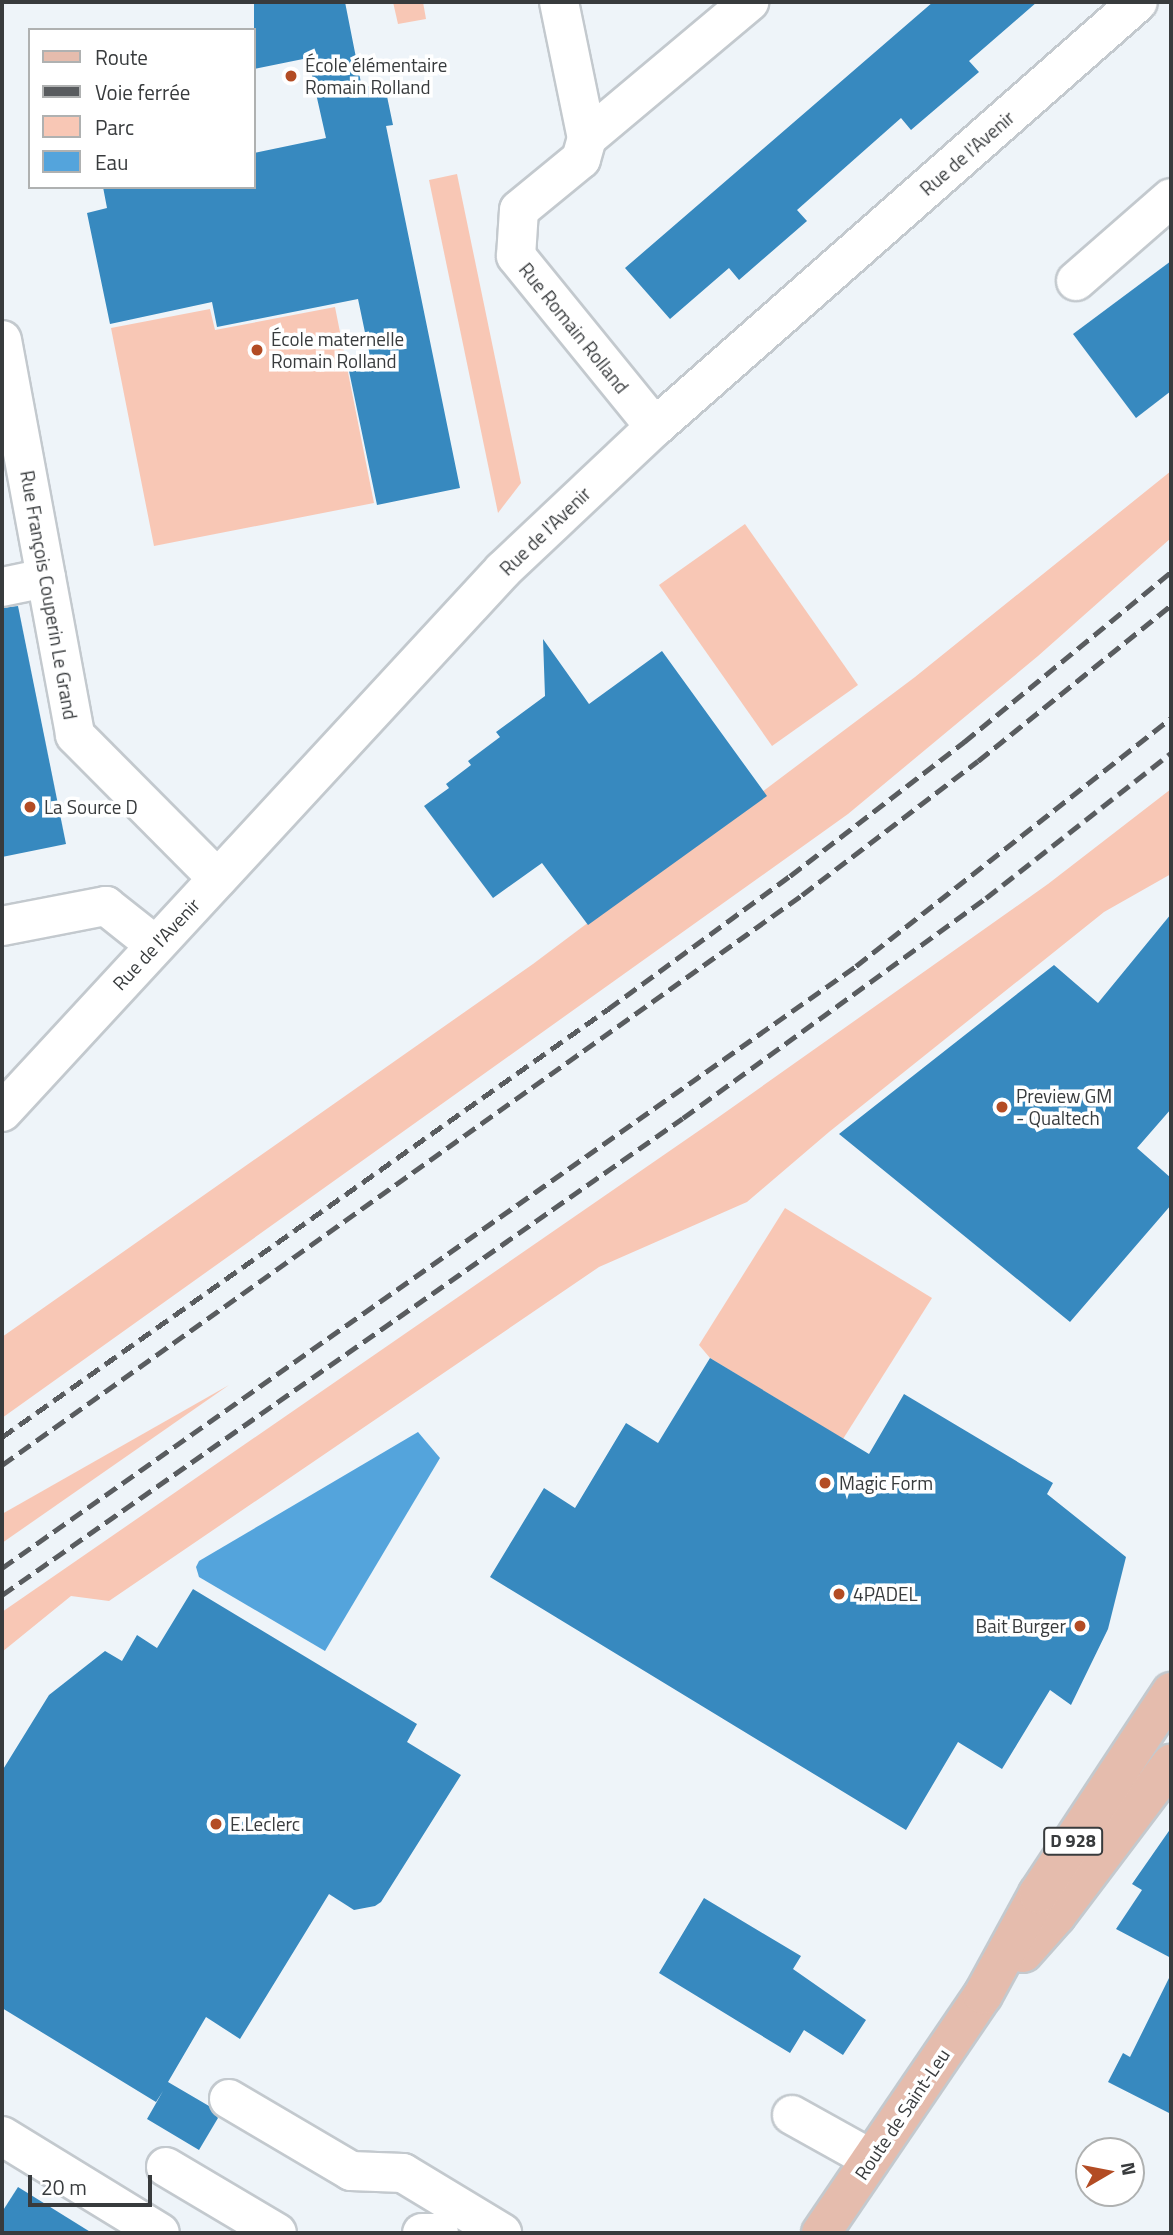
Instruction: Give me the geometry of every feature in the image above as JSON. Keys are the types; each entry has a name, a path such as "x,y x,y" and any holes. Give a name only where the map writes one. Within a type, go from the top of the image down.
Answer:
{"main road":[{"name":"Route de Saint-Leu","path":"821,2233 983,1994 1038,1894 1171,1692"},
{"name":"Route de Saint-Leu","path":"983,1994 1051,1922 1171,1764"}],"street":[{"path":"559,2 587,138 749,2"},
{"name":"Rue de l'Avenir","path":"2,1112 503,570 655,427 1138,2"},
{"name":"Rue Romain Rolland","path":"587,138 581,159 519,210 516,256 655,427"},
{"path":"1076,281 1171,198"},
{"name":"Rue François Couperin Le Grand","path":"2,340 75,735 217,878"},
{"path":"2,587 46,578"},
{"path":"2,926 106,906 155,946"},
{"path":"229,2099 351,2171 364,2174 388,2171 403,2173 502,2233"},
{"path":"792,2115 871,2159"},
{"path":"2,2136 160,2233"},
{"path":"166,2167 277,2233"},
{"path":"422,2233 439,2233"}],"green space":[{"path":"393,2 423,2 426,19 398,24"},
{"path":"457,174 521,483 498,513 429,180"},
{"path":"335,307 374,503 154,546 111,328 210,309 215,330"},
{"path":"1171,471 1171,538 1038,656 848,814 2,1418 2,1337 533,964 915,677"},
{"path":"745,524 858,685 772,746 659,585"},
{"path":"1171,789 1171,874 1104,912 829,1132 747,1202 599,1267 109,1601 71,1596 2,1652 2,1612 713,1121 1048,884"},
{"path":"785,1208 932,1298 843,1439 710,1358 699,1345"},
{"path":"229,1385 2,1543 2,1514"}],"water":[{"path":"418,1432 440,1458 325,1651 199,1577 196,1567 199,1561"}],"building":[{"path":"254,2 345,2 362,88 384,82 393,125 386,126 460,488 377,505 349,371 372,366 358,299 217,327 212,302 110,324 87,213 107,208 103,189 256,189 256,153 326,138 308,58 256,69"},
{"path":"933,2 1037,2 969,61 979,72 911,130 901,118 797,210 807,221 739,280 729,268 670,319 625,268"},
{"path":"1171,261 1171,391 1136,418 1073,334"},
{"path":"18,606 66,844 2,857 2,608"},
{"path":"543,639 589,704 662,651 767,796 588,925 542,863 493,898 424,806 449,788 446,784 471,765 468,761 500,737 496,732 545,696"},
{"name":"Preview GM - Qualtech","path":"1171,914 1171,1109 1137,1148 1171,1178 1171,1205 1070,1322 839,1134 1054,965 1098,1003"},
{"path":"710,1358 869,1454 904,1394 1053,1483 1047,1494 1126,1557 1108,1629 1071,1705 1050,1690 1002,1769 958,1742 906,1830 490,1577 544,1488 575,1508 626,1423 658,1443"},
{"name":"E.Leclerc","path":"193,1589 417,1724 407,1742 461,1775 381,1902 375,1906 354,1910 329,1894 240,2039 206,2017 168,2082 209,2106 218,2118 199,2150 147,2119 163,2091 156,2102 2,2008 2,1771 49,1695 105,1651 122,1661 137,1635 157,1648"},
{"path":"1171,1828 1171,1958 1116,1929 1142,1890 1132,1884"},
{"path":"704,1898 801,1956 793,1969 866,2020 843,2055 804,2030 790,2053 659,1973"},
{"path":"1171,1974 1171,2114 1108,2082 1123,2053 1130,2057"},
{"path":"18,2187 92,2233 2,2233 2,2212"}],"railway":[{"path":"2,1437 608,1009 790,876 964,742 1171,572"},
{"path":"2,1465 802,895 978,761 1171,605"},
{"path":"2,1568 856,966 1171,718"},
{"path":"2,1595 683,1118 986,898 1171,753"}],"place":[{"name":"École élémentaire Romain Rolland","path":"291,76"},
{"name":"École maternelle Romain Rolland","path":"257,350"},
{"name":"La Source D","path":"30,807"},
{"name":"Preview GM - Qualtech","path":"1002,1107"},
{"name":"Magic Form","path":"825,1483"},
{"name":"4PADEL","path":"839,1594"},
{"name":"Bait Burger","path":"1080,1626"},
{"name":"E.Leclerc","path":"216,1824"}]}
